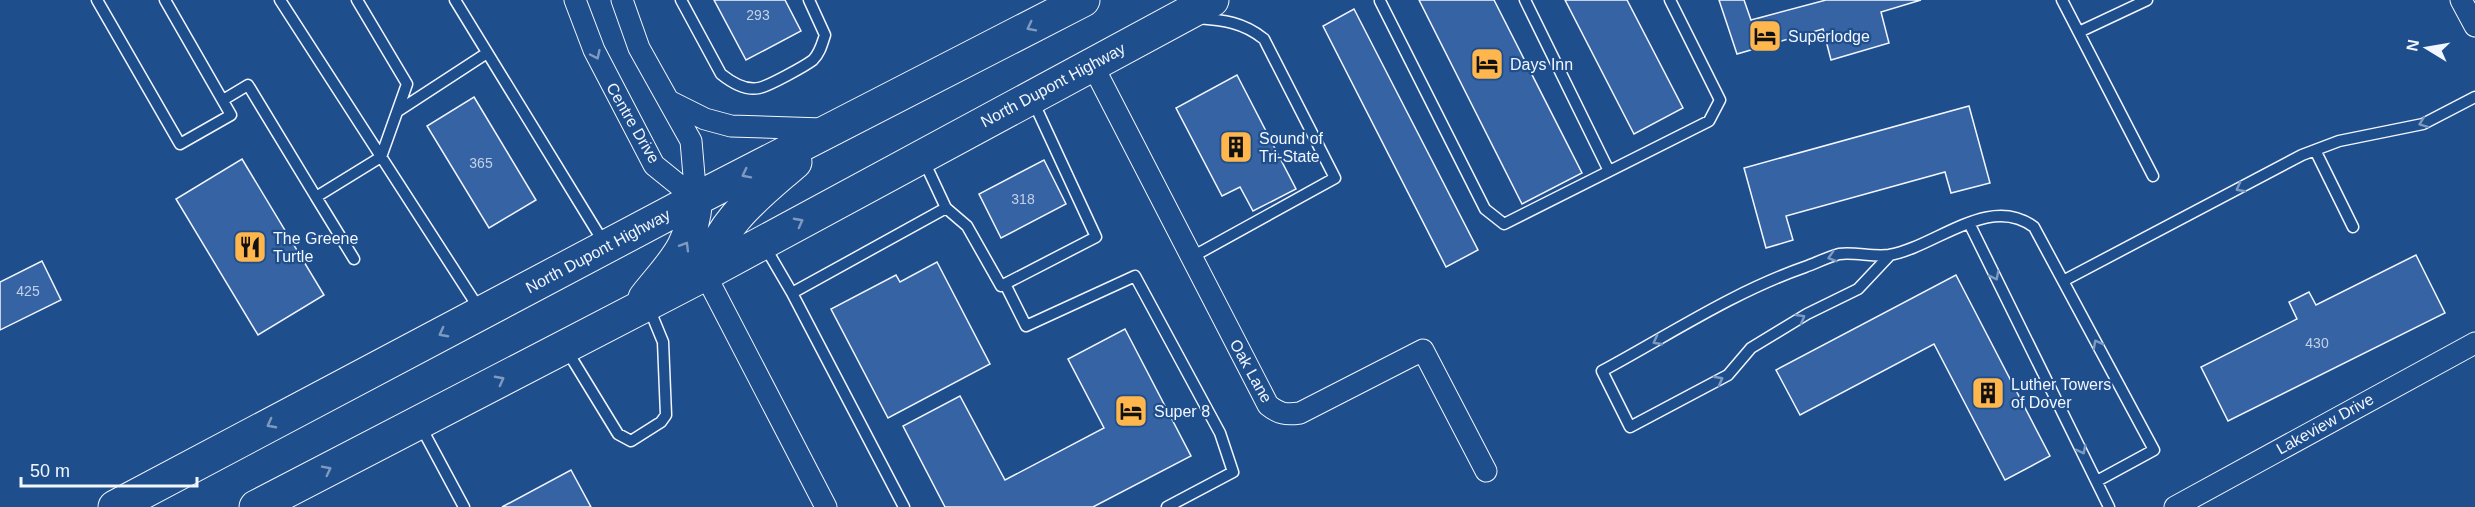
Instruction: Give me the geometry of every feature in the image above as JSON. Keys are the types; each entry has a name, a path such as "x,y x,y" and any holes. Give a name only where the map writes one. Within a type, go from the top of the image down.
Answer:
{"highway":[{"name":"North Dupont Highway","path":"115,507 696,199 1083,0"},
{"name":"North Dupont Highway","path":"256,507 705,274 1031,97 1092,63 1172,8 1212,0"},
{"path":"705,274 712,250 729,222 832,129"},
{"path":"641,306 684,250 694,224 696,199"}],"street":[{"name":"Centre Drive","path":"575,0 594,50 654,165 696,199"},
{"path":"622,0 639,48 691,141 696,199"},
{"path":"2461,0 2475,26"},
{"name":"Oak Lane","path":"1092,63 1268,405 1276,412 1286,415 1300,413 1423,351 1486,471"},
{"path":"669,100 705,119 730,126 832,129"},
{"path":"705,274 826,507"},
{"name":"Lakeview Drive","path":"2175,507 2475,343"}],"lane":[{"path":"97,0 180,144 231,115 165,0"},
{"path":"280,0 482,313"},
{"path":"316,197 381,157 407,84 357,0"},
{"path":"455,0 606,247"},
{"path":"681,0 721,74 731,82 745,87 759,88 812,61 821,49 825,35 808,0"},
{"path":"1525,0 1609,171"},
{"path":"1380,1 1485,209 1504,224 1709,122 1720,100 1670,0"},
{"path":"2062,0 2153,176"},
{"path":"2079,32 2147,0"},
{"path":"1172,8 1232,21 1249,27 1264,39 1335,178 1191,257"},
{"path":"397,111 488,53"},
{"path":"223,100 248,85 354,259"},
{"path":"921,156 946,208 967,226 1001,286 1096,237 1031,97"},
{"path":"2063,280 2315,150 2339,141 2423,124 2475,97"},
{"path":"2315,150 2353,228"},
{"path":"792,293 946,208"},
{"path":"1890,255 1858,289 1807,314 1751,348 1728,375 1630,427 1602,371 1761,282 1839,254 1890,255 1968,223 1998,215 2022,217 2034,227 2154,450 2097,481"},
{"path":"1968,223 2109,507"},
{"path":"762,242 792,293 904,507"},
{"path":"1005,284 1026,326 1135,276 1220,433 1233,472 1167,507"},
{"path":"565,346 575,367 618,434 631,441 661,422 666,415 663,342 641,306"},
{"path":"418,423 464,507"}],"building":[{"path":"714,0 785,0 801,31 746,60"},
{"path":"1419,0 1494,0 1582,173 1522,204"},
{"path":"1565,0 1627,0 1683,108 1634,134"},
{"name":"Superlodge","path":"1719,0 1744,0 1751,20 1826,0 1921,0 1881,12 1889,43 1831,60 1823,29 1737,54"},
{"path":"1354,9 1478,250 1446,267 1323,26"},
{"name":"Sound of Tri-State","path":"1237,75 1296,189 1253,211 1240,187 1222,196 1176,108"},
{"path":"474,97 536,200 489,228 427,126"},
{"path":"1969,106 1990,183 1951,193 1945,172 1786,216 1793,240 1766,248 1744,168"},
{"name":"The Greene Turtle","path":"242,159 324,295 258,335 176,199"},
{"path":"1044,160 1066,204 1001,238 979,194"},
{"path":"2416,255 2445,313 2228,421 2201,367 2297,319 2289,302 2309,292 2316,305"},
{"path":"42,261 61,300 0,330 0,282"},
{"path":"937,262 990,364 888,418 831,309 896,275 900,282"},
{"name":"Luther Towers of Dover","path":"1956,275 2050,456 2005,480 1934,344 1800,415 1776,370"},
{"name":"Super 8","path":"1125,329 1191,456 1093,507 945,507 903,426 960,396 1005,480 1104,428 1068,359"},
{"path":"571,470 591,507 502,507"}],"place":[{"name":"Superlodge","path":"1765,36"},
{"name":"Days Inn","path":"1487,64"},
{"name":"Sound of Tri-State","path":"1236,147"},
{"name":"The Greene Turtle","path":"250,247"},
{"name":"Luther Towers of Dover","path":"1988,393"},
{"name":"Super 8","path":"1131,411"}]}
